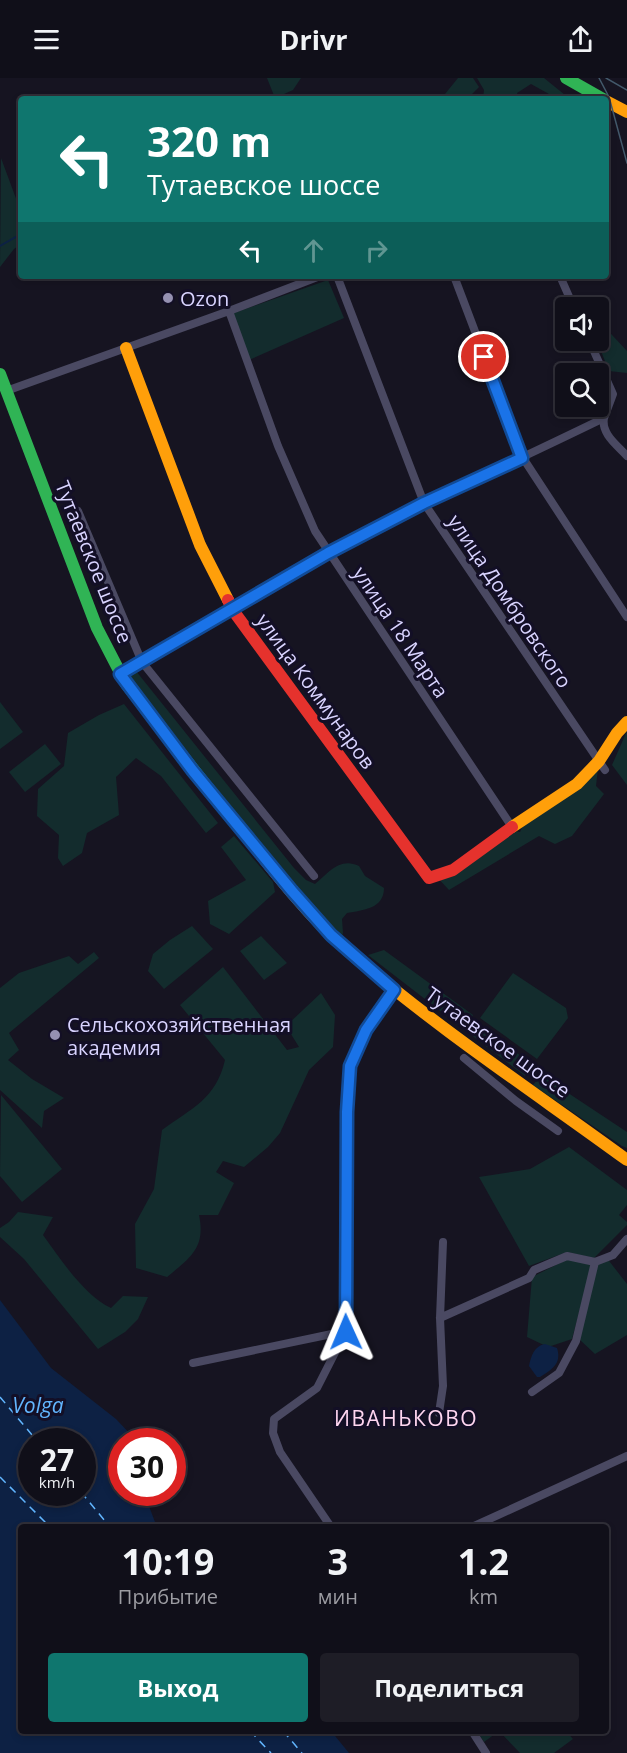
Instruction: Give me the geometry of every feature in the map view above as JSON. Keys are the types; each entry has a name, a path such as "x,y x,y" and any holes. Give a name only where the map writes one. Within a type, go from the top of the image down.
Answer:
{"main road":[{"path":"566,78 597,96"},
{"path":"609,103 627,112"},
{"name":"улица Коммунаров","path":"126,348 200,545 232,609 429,878 453,870 512,827"},
{"name":"Тутаевское шоссе","path":"0,374 97,628 120,674 193,771 331,935 394,990 627,1160"},
{"path":"512,827 602,765 617,733 627,722"}],"street":[{"path":"6,391 229,312 312,279"},
{"name":"улица Домбровского","path":"338,279 424,503 602,765"},
{"path":"455,279 522,458 627,617"},
{"path":"561,279 569,297"},
{"name":"улица 18 Марта","path":"229,312 278,446 315,531 512,827"},
{"path":"594,351 613,394 602,427 627,456"},
{"path":"120,674 328,553 424,503 604,418"},
{"path":"78,511 142,662 314,876"},
{"path":"329,1524 280,1452 273,1432 274,1419 317,1388 346,1332 347,1112 350,1066 366,1030 394,990"},
{"path":"464,1058 516,1101 558,1131"},
{"path":"516,1101 527,1088"},
{"path":"440,1318 529,1278 534,1270 567,1256 595,1262 613,1255 627,1239"},
{"path":"439,1413 443,1386 440,1318 443,1242"},
{"path":"532,1392 559,1373 576,1341 595,1262"},
{"path":"193,1363 346,1332"},
{"path":"479,1524 627,1456"},
{"path":"474,1734 486,1753"}],"green space":[{"path":"267,78 301,78 293,90 274,96"},
{"path":"458,78 473,78 479,87 470,96 439,96 445,94"},
{"path":"477,78 544,78 566,96 553,96 531,84 517,93 518,96 483,96 484,90"},
{"path":"1,158 18,204 18,246 0,267"},
{"path":"328,280 344,318 249,360 231,314"},
{"path":"609,332 627,351 627,373 609,371 609,363 606,363 601,351 609,351"},
{"path":"136,671 306,880 315,884 335,868 346,863 359,866 365,876 384,888 383,895 377,904 347,913 342,919 342,936 295,888 131,680 130,674"},
{"path":"0,702 23,732 0,749"},
{"path":"124,704 218,823 206,833 161,776 136,758 116,777 119,815 87,833 82,853 63,866 58,858 59,835 37,816 38,789 64,766 68,733"},
{"path":"627,731 627,785 612,765"},
{"path":"45,744 61,764 25,792 9,772"},
{"path":"598,768 596,786 604,794 572,836 555,844 539,836 449,890 435,875 506,830 520,832 526,819"},
{"path":"234,836 273,882 275,892 229,934 210,924 208,901 246,880 221,847"},
{"path":"192,926 213,949 164,989 148,971 153,954"},
{"path":"261,936 287,963 264,980 240,951"},
{"path":"384,950 473,1015 465,1030 368,955"},
{"path":"94,952 99,958 9,1033 19,1050 8,1060 32,1079 64,1098 44,1111 42,1128 0,1090 0,988 19,973 69,956 78,964"},
{"path":"223,967 287,1050 299,1047 286,1026 321,993 335,1015 333,1047 309,1070 280,1133 268,1147 244,1167 223,1161 216,1172 234,1183 218,1215 199,1215 201,1226 198,1244 189,1258 167,1277 136,1268 135,1224 154,1189 162,1130 201,1101 216,1084 221,1073 225,1060 180,1005"},
{"path":"513,973 566,1008 568,1018 537,1059 480,1018"},
{"path":"476,1023 532,1064 525,1076 470,1034"},
{"path":"541,1075 627,1132 627,1148 533,1085"},
{"path":"1,1095 62,1169 22,1202 0,1176"},
{"path":"569,1147 627,1190 627,1205 619,1215 627,1222 627,1225 594,1258 567,1252 529,1266 479,1177 530,1169"},
{"path":"18,1212 53,1217 43,1235 82,1286 101,1302 111,1308 123,1296 148,1297 138,1319 125,1332 98,1349 24,1259 0,1237 0,1228"},
{"path":"606,1257 627,1284 627,1335 595,1354 579,1339 598,1264"},
{"path":"568,1259 592,1264 572,1339 548,1347 527,1337 532,1277"},
{"path":"479,1734 495,1734 484,1742"},
{"path":"502,1734 569,1734 573,1739 554,1753 520,1753"}],"water":[{"name":"Volga","path":"0,1300 51,1368 125,1428 108,1428 108,1506 149,1506 157,1524 18,1524 18,1734 333,1734 349,1753 0,1753"},
{"path":"545,1344 557,1348 558,1358 552,1369 537,1377 529,1366 536,1349"}],"waterway":[{"path":"0,246 18,236"}],"ferry route":[{"path":"0,1397 26,1428"},
{"path":"0,1477 47,1524"},
{"path":"93,1506 108,1524"},
{"path":"253,1734 271,1753"},
{"path":"286,1734 302,1753"}],"tram line":[{"path":"599,78 608,96"},
{"path":"606,78 627,90"},
{"path":"609,97 627,163"}],"traffic: fast":[{"path":"566,78 598,96"},
{"path":"0,374 97,628 126,684 221,804"}],"traffic: slow":[{"path":"609,103 627,112"},
{"path":"126,348 200,545 228,600"},
{"path":"512,827 577,784 599,761 627,722"},
{"path":"221,804 298,900 349,952 416,1007 627,1160"}],"traffic: jam":[{"path":"228,600 232,609 429,878 453,870 512,827"}],"place":[{"name":"Ozon","path":"168,298"},
{"name":"Сельскохозяйственная академия","path":"55,1035"}],"district":[{"name":"ИВАНЬКОВО","path":"406,1418"}],"route":[{"path":"346,1332 347,1112 350,1066 366,1030 394,990 331,935 292,891 193,771 120,674 328,553 424,503 522,458 484,357"}]}
